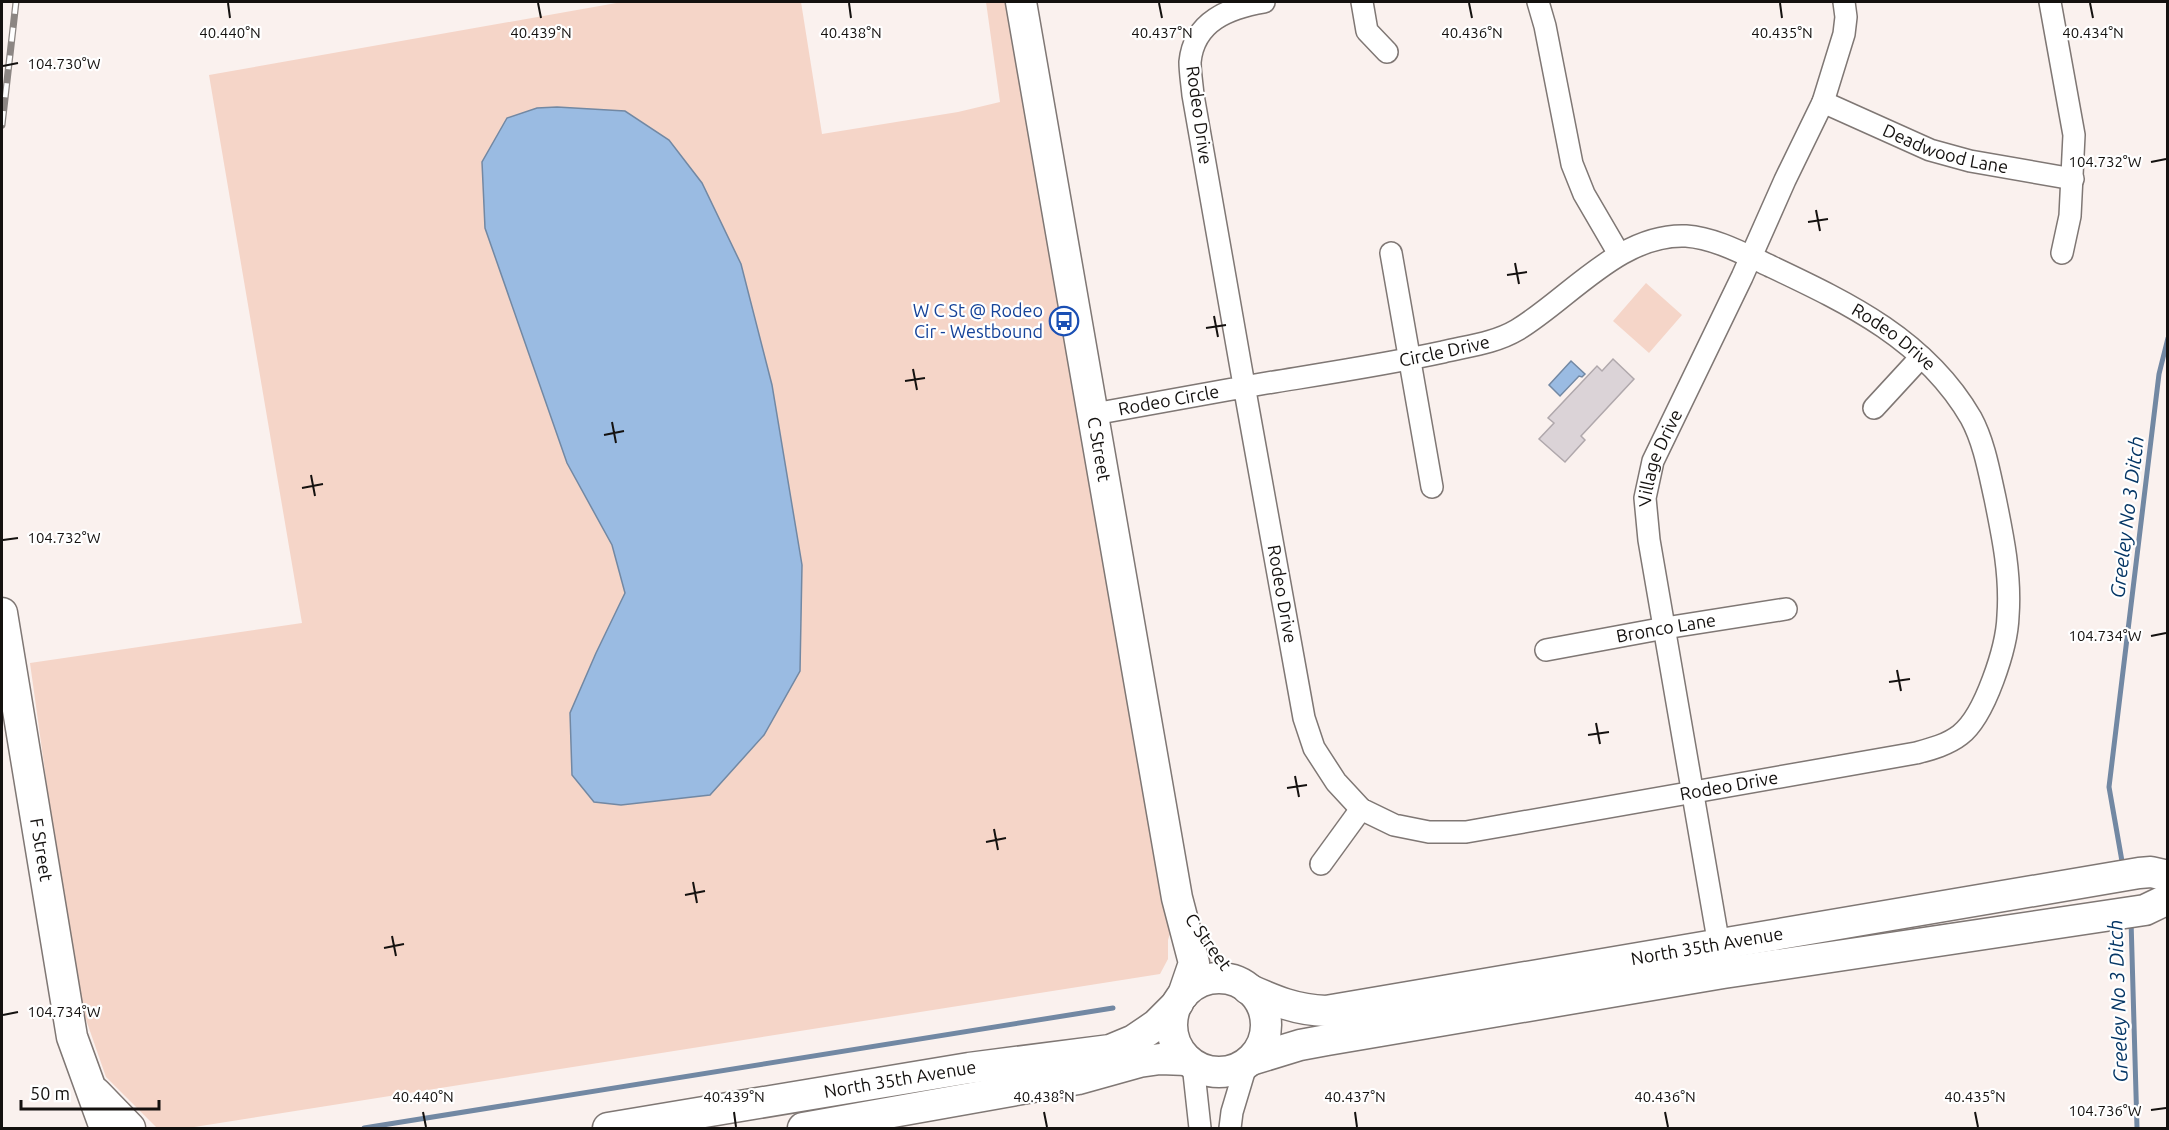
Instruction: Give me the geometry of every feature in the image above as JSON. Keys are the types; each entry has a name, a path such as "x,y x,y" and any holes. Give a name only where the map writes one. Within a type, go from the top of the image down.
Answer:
{"street":[{"name":"C Street","path":"1021,2 1178,898 1194,963 1180,999"},
{"name":"Rodeo Drive","path":"1264,2 1244,5 1223,13 1202,31 1190,63 1193,94 1244,387 1309,737 1336,782 1361,810 1395,825 1429,832 1467,832 1916,753 1937,747 1961,735 1975,717 1987,694 2005,639 2008,615 2004,542 1986,456 1971,420 1944,379 1889,329 1837,298 1751,257 1709,240 1685,236 1654,240 1619,255"},
{"path":"1362,2 1367,31 1387,52"},
{"path":"1538,2 1545,26 1572,164 1584,194 1619,255"},
{"name":"Village Drive","path":"1722,959 1649,540 1645,498 1653,461 1823,102 1844,34 1846,17 1844,2"},
{"path":"2050,2 2074,135 2070,216 2062,252"},
{"name":"Deadwood Lane","path":"1823,102 1930,150 1970,161 2073,179"},
{"path":"1391,253 1432,487"},
{"name":"Circle Drive","path":"1244,387 1411,358 1496,340 1517,330 1619,255"},
{"path":"1875,408 1921,357"},
{"name":"Rodeo Circle","path":"1094,414 1244,387"},
{"name":"Bronco Lane","path":"1546,650 1786,609"},
{"name":"F Street","path":"2,613 72,1037 87,1085 105,1128"},
{"path":"1321,864 1361,810"},
{"name":"North 35th Avenue","path":"1249,1061 1300,1045 2094,881 2153,875"},
{"name":"C Street","path":"1178,898 1212,953 1245,986"},
{"name":"North 35th Avenue","path":"1245,986 1274,1001 1304,1010 1326,1011 1722,959 2102,917 2156,904"},
{"path":"1222,979 1245,986 1259,1001 1265,1016 1265,1032 1260,1047 1249,1061 1235,1070 1220,1072 1206,1070 1190,1062 1179,1050 1172,1027 1173,1015 1180,999 1192,986 1204,981 1222,979"},
{"name":"North 35th Avenue","path":"608,1128 969,1068 1110,1050 1134,1040 1156,1025 1180,999"},
{"name":"North 35th Avenue","path":"803,1128 1078,1078 1139,1062 1160,1059 1190,1062"},
{"path":"1230,1128 1232,1112 1249,1061"},
{"path":"1190,1062 1200,1128"},
{"name":"F Street","path":"87,1085 130,1128"}],"shaded area":[{"path":"622,2 801,2 822,134 958,112 1000,102 986,2 1009,2 1084,453 1171,930 1168,940 1168,959 1160,974 188,1128 157,1128 106,1077 75,988 30,663 302,623 209,75","holes":["485,228 741,264 772,385 802,565 764,735 710,795 673,798 596,653 625,593 612,545 567,463"]},
{"path":"1646,283 1682,315 1649,353 1613,321"}],"water":[{"path":"537,108 625,111 669,140 702,183 741,264 772,385 802,565 800,671 764,735 710,795 621,805 594,802 572,775 570,713 625,593 612,545 567,463 485,228 482,162 507,118"},
{"path":"1571,361 1585,374 1582,377 1579,376 1560,396 1549,385"}],"building":[{"path":"1613,359 1634,379 1581,436 1585,440 1565,462 1539,439 1554,423 1548,418 1597,366 1602,371"}],"waterway":[{"name":"Greeley No 3 Ditch","path":"2123,867 2109,787 2159,374 2168,338"},
{"name":"Greeley No 3 Ditch","path":"2131,920 2137,1128"},
{"path":"364,1128 1113,1008"}],"railway":[{"path":"2,125 16,2"}],"place":[{"name":"W C St @ Rodeo Cir - Westbound","path":"1064,321"}]}
